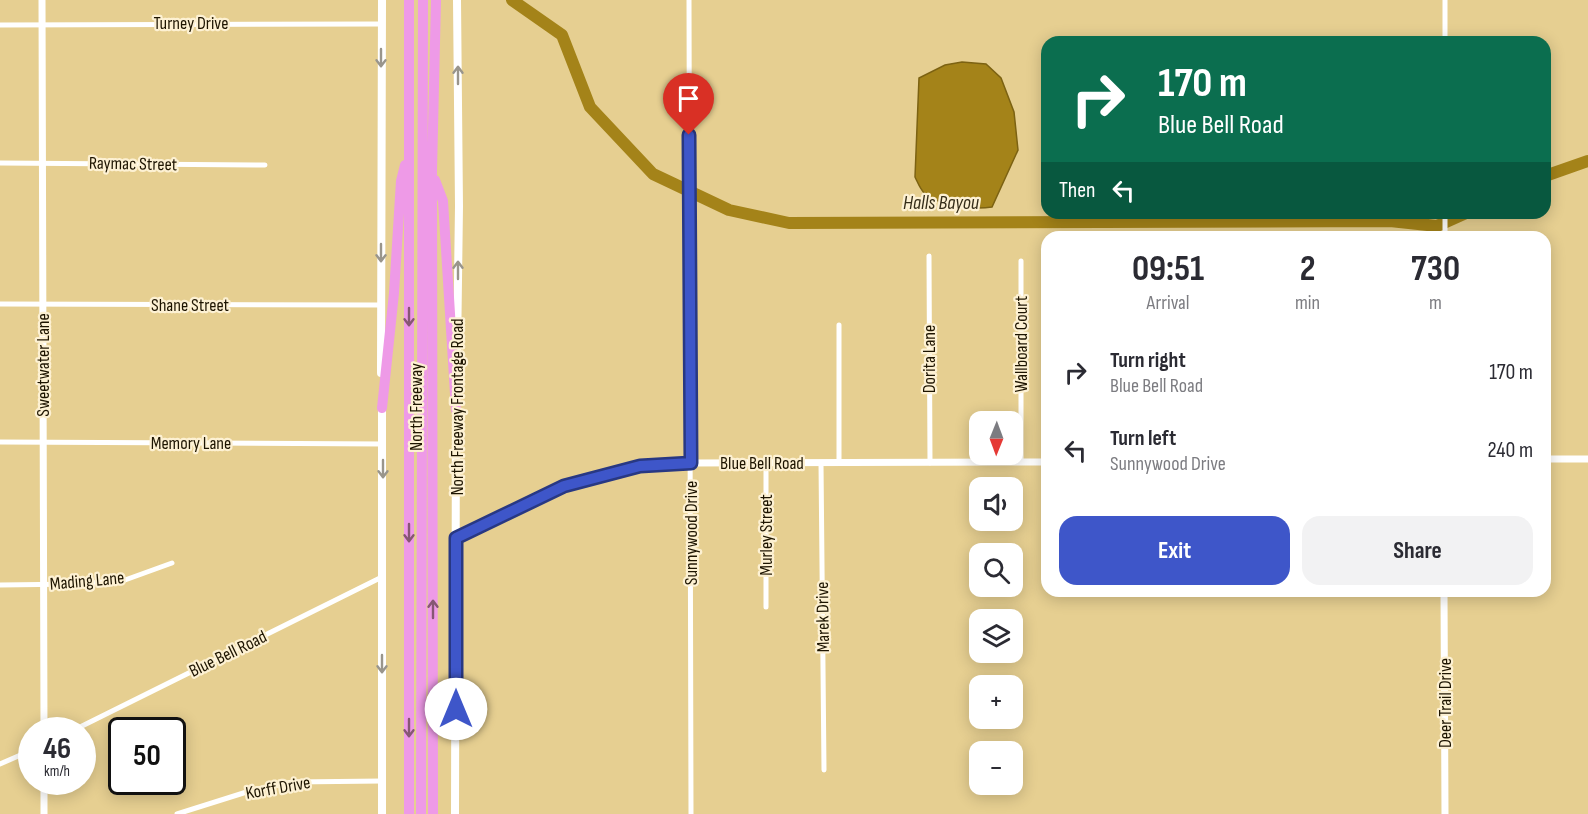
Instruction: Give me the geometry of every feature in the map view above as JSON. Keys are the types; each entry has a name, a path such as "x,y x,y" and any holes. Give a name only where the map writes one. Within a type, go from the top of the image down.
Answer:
{"highway":[{"name":"North Freeway","path":"409,0 409,814"},
{"name":"North Freeway","path":"421,814 423,0"},
{"name":"North Freeway","path":"433,814 432,171 436,0"},
{"path":"382,408 394,293 401,181 409,154"},
{"path":"432,171 443,201 456,410"}],"main road":[{"path":"382,0 380,304 383,444 382,814"},
{"name":"North Freeway Frontage Road","path":"455,814 459,225 457,0"}],"street":[{"name":"Sweetwater Lane","path":"42,0 44,717"},
{"name":"Sunnywood Drive","path":"689,0 691,814"},
{"path":"1445,0 1445,36"},
{"name":"Turney Drive","path":"0,25 382,24"},
{"name":"Raymac Street","path":"0,163 265,165"},
{"name":"Dorita Lane","path":"929,256 930,463"},
{"name":"Wallboard Court","path":"1021,261 1022,411"},
{"name":"Shane Street","path":"0,304 380,304"},
{"path":"839,325 839,463"},
{"name":"Memory Lane","path":"0,442 383,444"},
{"path":"1551,459 1588,459"},
{"name":"Blue Bell Road","path":"1023,462 1041,462"},
{"name":"Blue Bell Road","path":"456,538 564,486 640,466 691,463 969,463"},
{"name":"Murley Street","path":"766,463 766,607"},
{"name":"Marek Drive","path":"821,463 824,770"},
{"name":"Mading Lane","path":"0,585 79,585 126,580 172,563"},
{"name":"Blue Bell Road","path":"96,719 382,577"},
{"name":"Deer Trail Drive","path":"1444,597 1445,814"},
{"path":"0,764 18,756"},
{"name":"Korff Drive","path":"177,814 253,790 287,783 341,780 382,781"},
{"path":"44,795 44,814"}],"shaded area":[{"path":"962,62 986,64 1001,78 1014,112 1018,150 992,207 976,208 940,202 925,194 915,177 919,78 945,65"}],"waterway":[{"name":"Halls Bayou","path":"512,0 562,35 590,107 653,174 729,210 789,223 1390,221 1437,226 1453,219"},
{"name":"Halls Bayou","path":"1551,174 1588,161"}],"route":[{"path":"456,709 456,538 564,486 640,466 691,463 689,135"}]}
